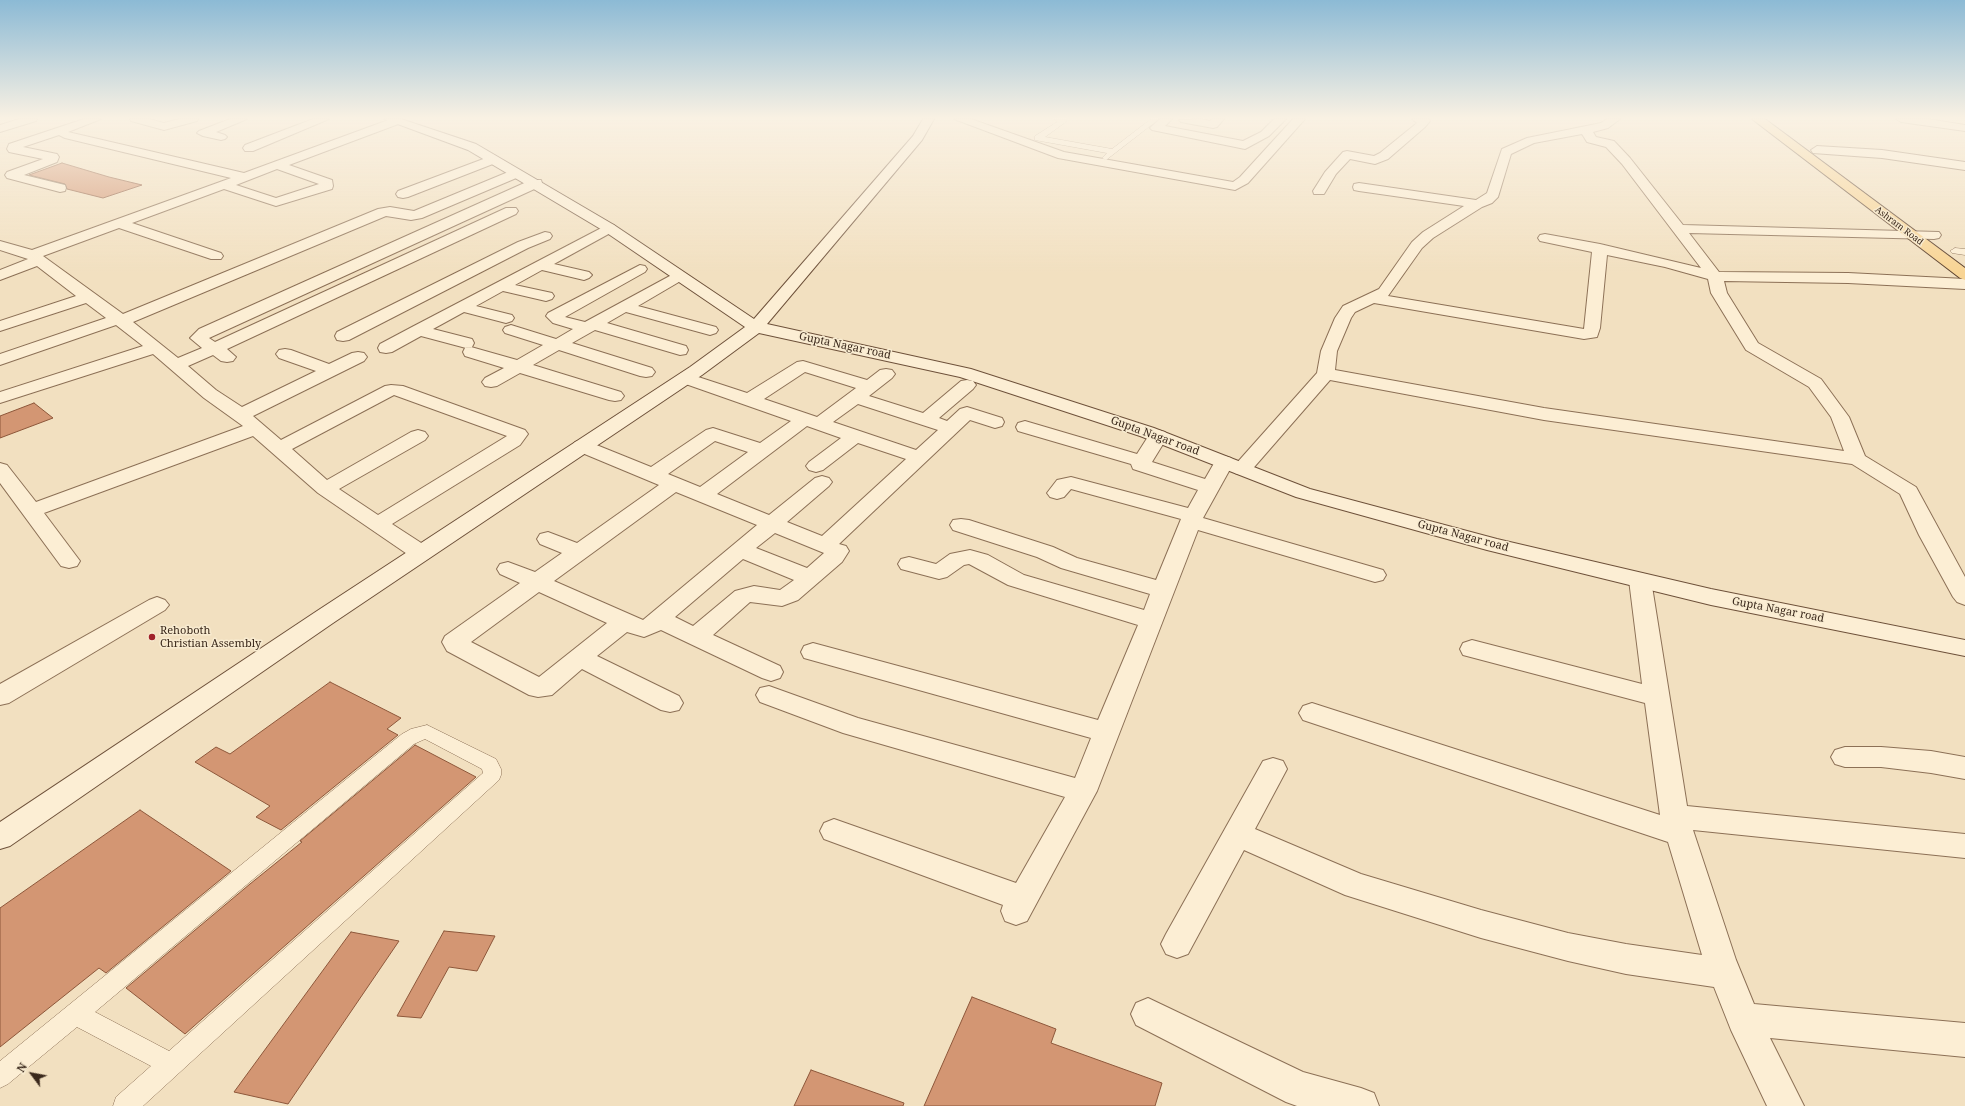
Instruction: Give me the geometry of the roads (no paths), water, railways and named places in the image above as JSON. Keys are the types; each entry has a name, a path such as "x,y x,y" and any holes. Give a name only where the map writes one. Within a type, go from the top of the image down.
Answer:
{"main road":[{"name":"Ashram Road","path":"1831,171 1913,228 1965,275"},
{"path":"1847,171 1863,182"},
{"name":"Ashram Road","path":"1934,235 1962,254"}],"street":[{"path":"23,171 11,175 60,188"},
{"path":"218,171 245,177"},
{"path":"0,275 35,257 119,223 262,171"},
{"path":"224,185 276,202 327,186 326,183 292,171"},
{"path":"403,194 464,171"},
{"name":"Gupta Nagar road","path":"513,171 609,228 756,327 965,373 1158,436 1303,493 1495,545 1711,597 1965,648"},
{"path":"0,837 421,553 686,378 756,327 890,171"},
{"path":"1149,171 1235,186 1244,180 1253,171"},
{"path":"1319,191 1332,171"},
{"path":"834,832 1019,905 1083,791 1192,519 1210,487 1326,374 1328,351 1343,318 1350,309 1384,292 1418,245 1428,235 1477,204 1486,200 1493,194 1500,171"},
{"path":"1633,171 1715,276 1719,293 1752,346 1814,383 1840,417 1857,459"},
{"path":"0,360 119,320 383,212 390,211 411,216 417,215 517,173"},
{"path":"221,353 198,338 205,333 536,183"},
{"path":"1359,187 1477,204"},
{"path":"176,365 221,353 387,269 516,215 494,202"},
{"path":"119,223 216,256"},
{"path":"386,348 609,228"},
{"path":"1678,229 1913,228 1934,235"},
{"path":"343,336 523,245 545,236"},
{"path":"1545,238 1668,263 1715,276 1848,278 1965,284"},
{"path":"0,245 35,257 155,348 210,394 241,415 324,489 421,553"},
{"path":"1371,298 1584,334 1591,333 1600,248"},
{"path":"362,262 387,269"},
{"path":"539,266 584,275"},
{"path":"640,269 554,316 558,320 590,326 680,350"},
{"path":"491,382 679,276"},
{"path":"442,286 482,296"},
{"path":"502,286 546,296"},
{"path":"0,326 88,297"},
{"path":"625,306 710,330"},
{"path":"462,307 558,344 646,372"},
{"path":"418,330 519,366 615,396"},
{"path":"0,398 155,348"},
{"path":"285,354 331,371"},
{"path":"241,415 358,357"},
{"path":"749,400 803,366 870,386"},
{"path":"701,496 763,450 855,397 886,374"},
{"path":"1326,374 1544,414 1857,459 1909,491 1930,535 1965,597"},
{"path":"686,378 919,457"},
{"path":"926,420 967,384"},
{"path":"278,449 391,390 397,390 518,434 513,441 377,524"},
{"path":"855,397 950,428"},
{"path":"825,545 967,413 994,422"},
{"path":"1025,427 1141,461"},
{"path":"31,511 256,428"},
{"path":"624,621 547,686 538,688 456,645 454,642 579,552 713,434 763,450"},
{"path":"324,489 418,436"},
{"path":"508,569 644,629 658,619 770,524 855,436"},
{"path":"1158,436 1141,461 1140,465 1210,487"},
{"path":"582,446 838,551 837,554 790,595 782,598 754,594 743,596 696,636"},
{"path":"0,470 69,561"},
{"path":"1057,493 1064,484 1071,483 1375,576"},
{"path":"960,525 1046,552 1069,563 1164,590"},
{"path":"548,539 579,552"},
{"path":"740,550 810,578"},
{"path":"909,564 939,572 958,559 970,557 980,560 999,572 1016,580 1152,621"},
{"path":"1640,580 1677,825 1724,973 1743,1019 1786,1106"},
{"path":"0,696 157,605"},
{"path":"658,619 696,636 770,684 852,726 1083,791"},
{"path":"1472,649 1657,697"},
{"path":"813,652 1107,732"},
{"path":"580,658 670,703"},
{"path":"1312,713 1677,825 1965,846"},
{"path":"1845,758 1881,757 1931,762 1965,768"},
{"path":"1177,944 1273,769"},
{"path":"1238,834 1356,886 1474,922 1568,947 1626,959 1724,973"},
{"path":"1148,1014 1299,1089 1361,1106"},
{"path":"1743,1019 1965,1040"}],"lane":[{"path":"0,1076 408,739 417,734 427,732 489,764 492,768 492,775 486,782 125,1106"},
{"path":"76,1014 171,1064"}],"place":[{"name":"Rehoboth Christian Assembly","path":"152,637"}]}
